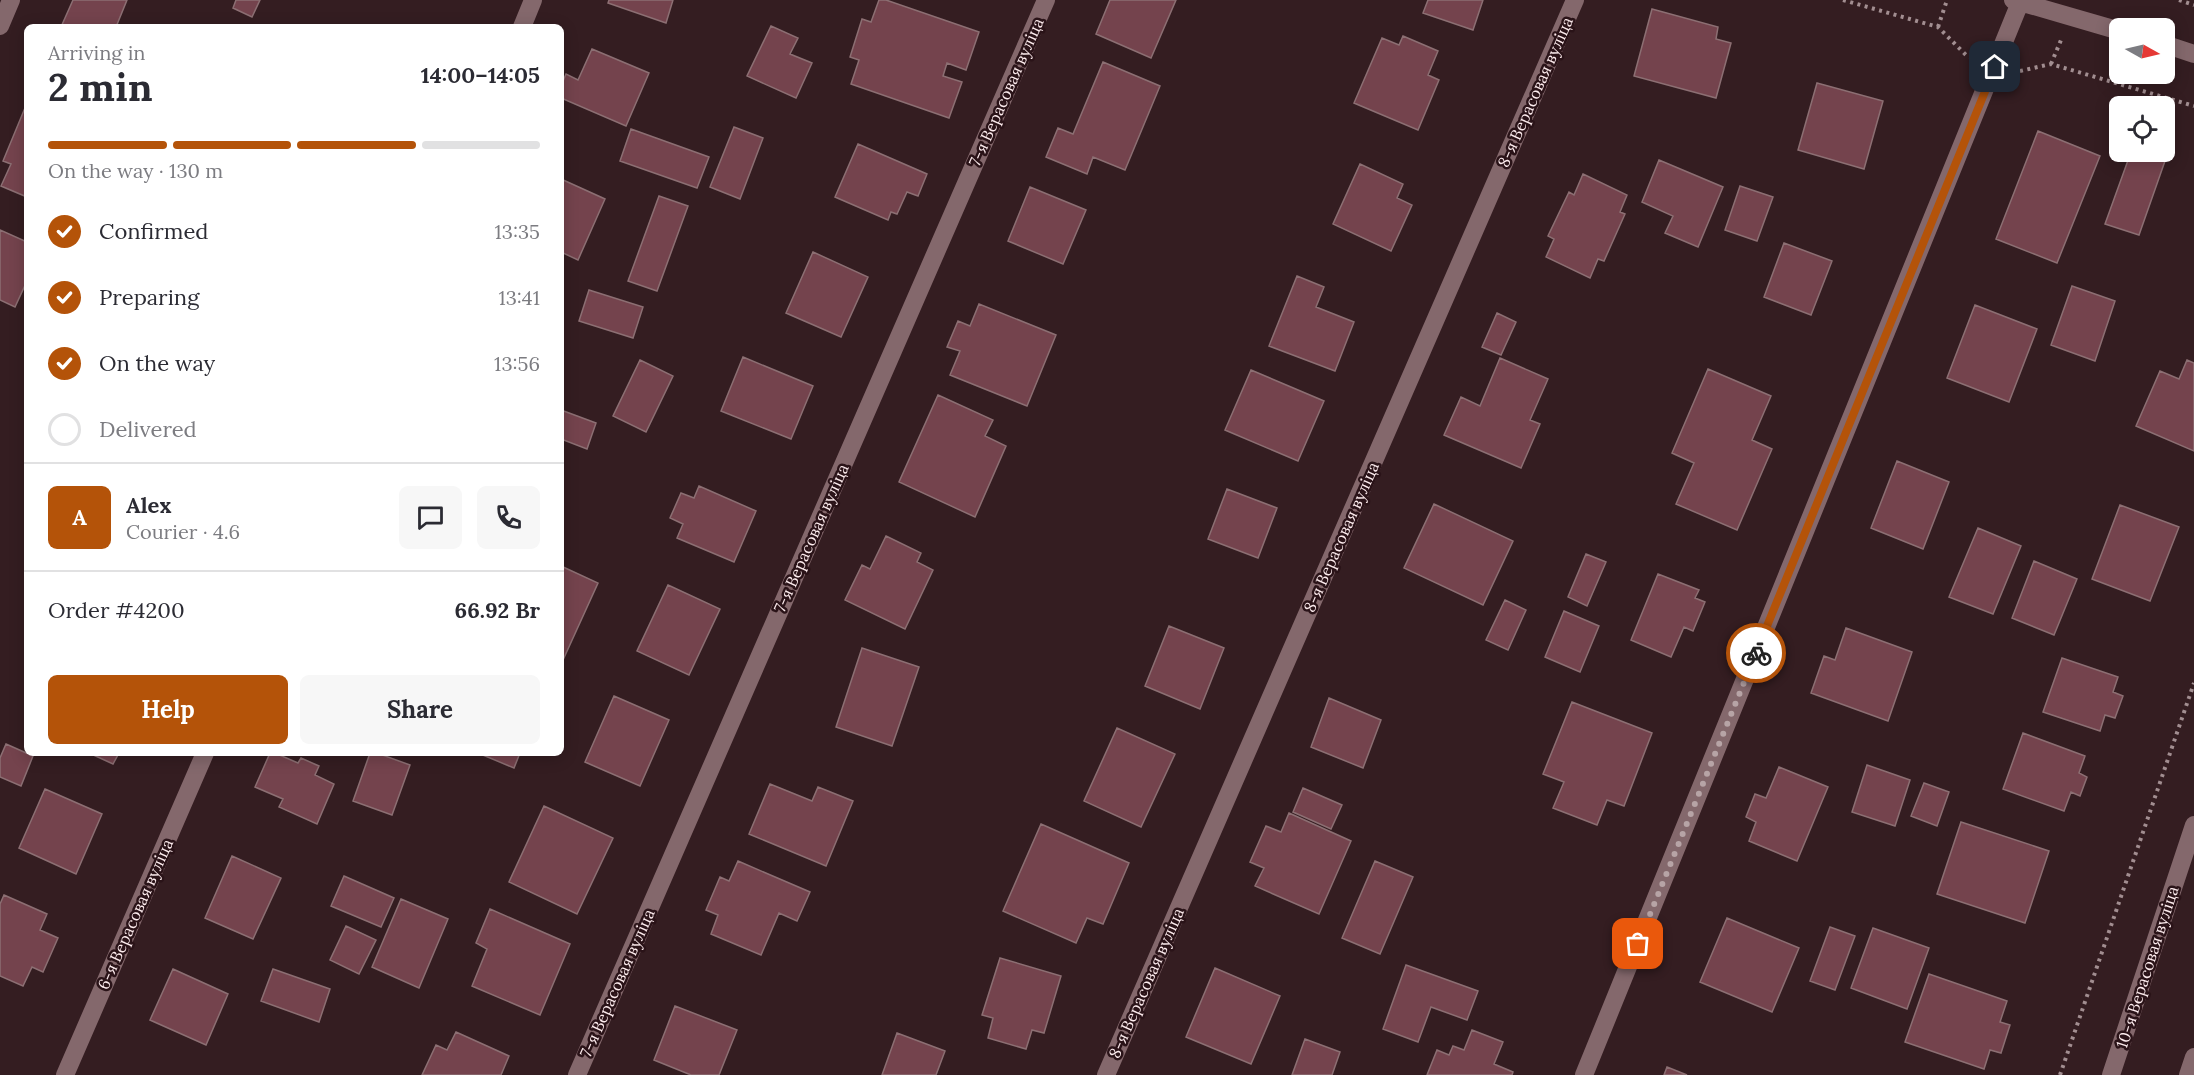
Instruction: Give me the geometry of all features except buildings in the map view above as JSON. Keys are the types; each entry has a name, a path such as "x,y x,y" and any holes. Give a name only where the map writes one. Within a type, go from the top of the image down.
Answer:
{"street":[{"path":"0,27 11,0"},
{"path":"523,24 534,0"},
{"name":"7-я Верасовая вуліца","path":"577,1075 1046,0"},
{"name":"8-я Верасовая вуліца","path":"1106,1075 1575,0"},
{"path":"1584,1075 2018,1 2109,28"},
{"path":"2175,48 2194,54"},
{"name":"6-я Верасовая вуліца","path":"65,1075 204,756"},
{"name":"10-я Верасовая вуліца","path":"2110,1075 2194,825"},
{"path":"2188,1075 2194,1057"}],"path":[{"path":"1938,27 1947,0"},
{"path":"2179,0 2194,5"},
{"path":"2060,1075 2194,683"}],"way so far":[{"path":"1638,944 1756,653"}],"route":[{"path":"1756,653 1995,67"}]}
